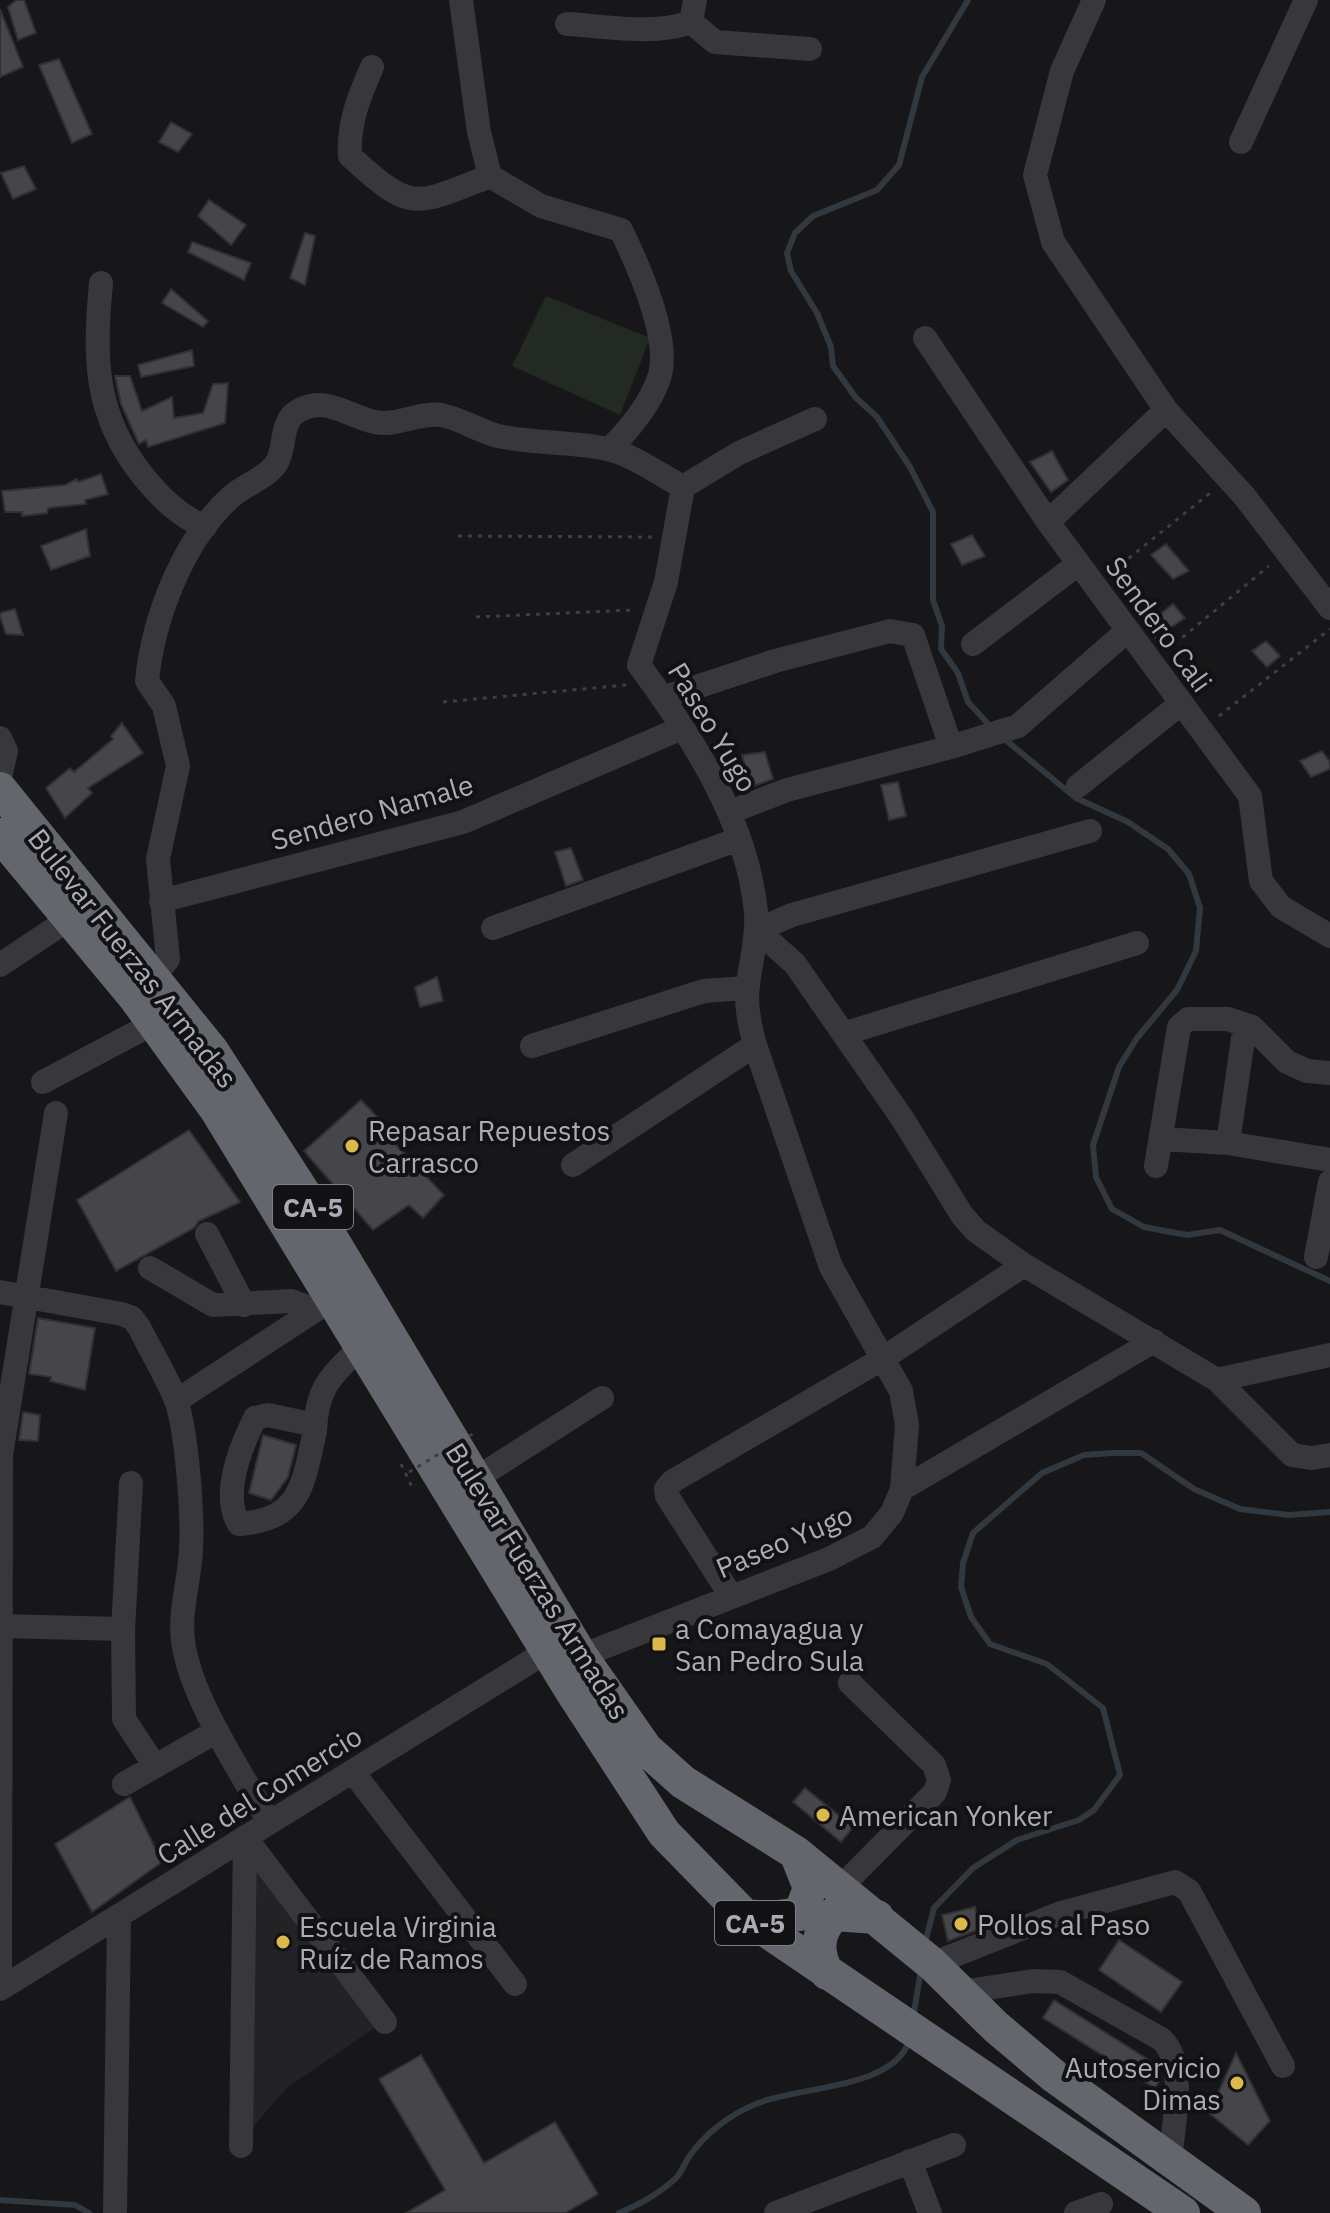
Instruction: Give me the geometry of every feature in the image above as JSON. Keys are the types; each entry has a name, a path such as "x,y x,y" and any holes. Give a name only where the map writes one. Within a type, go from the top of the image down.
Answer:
{"highway":[{"name":"Bulevar Fuerzas Armadas","path":"0,789 212,1051 312,1206 475,1479 565,1653 664,1833 745,1916 1183,2213"},
{"name":"Bulevar Fuerzas Armadas","path":"0,835 154,1023 216,1109 324,1305 361,1347 565,1653 646,1749 683,1782 796,1853 932,1964 1054,2076 1244,2213"},
{"path":"745,1916 770,1918 800,1914 810,1888 796,1853"},
{"path":"827,1973 819,1959 819,1939 834,1914 877,1917"},
{"path":"1112,2163 1146,2211"}],"street":[{"path":"461,0 479,132 490,176 541,206 621,230 644,277 659,328 660,376 634,423 610,449"},
{"path":"1094,0 1062,71 1035,175 1053,242 1166,410 1228,478 1330,608"},
{"path":"1241,142 1306,0"},
{"path":"567,24 658,29 693,11 715,42 810,49"},
{"path":"372,67 354,109 349,134 350,156 389,193 412,201 449,192 490,176"},
{"path":"101,283 96,342 100,384 110,424 120,447 165,503 205,527"},
{"name":"Sendero Cali","path":"925,338 1048,522 1179,705 1250,796 1261,881 1281,907 1330,936"},
{"path":"153,978 168,959 158,859 178,766 164,706 147,681 150,652 170,594 205,527 231,497 274,467 280,456 283,429 290,419 307,406 321,405 378,423 426,414 444,415 496,435 610,449 683,487 739,453 815,419"},
{"path":"1048,522 1166,410"},
{"name":"Paseo Yugo","path":"565,1653 829,1559 872,1537 892,1513 902,1489 907,1446 905,1406 831,1267 755,1045 749,1023 747,988 757,930 756,909 730,812 682,728 639,665 657,609 683,487"},
{"path":"973,644 1078,564"},
{"path":"658,690 890,631 913,635 951,747"},
{"path":"730,812 787,790 1018,726 1127,631"},
{"path":"1078,786 1179,705"},
{"name":"Sendero Namale","path":"161,901 463,822 682,728"},
{"path":"0,738 6,751 0,777"},
{"path":"1090,831 792,915 757,930 795,964 846,1033 962,1215 994,1246 1217,1380 1292,1455 1311,1458 1330,1455"},
{"path":"493,928 739,839"},
{"path":"0,965 69,919"},
{"path":"846,1033 1137,943"},
{"path":"532,1046 704,991 747,988"},
{"path":"1156,1166 1179,1027 1188,1019 1228,1019 1252,1027 1287,1062 1307,1071 1330,1073"},
{"path":"43,1082 154,1023"},
{"path":"1228,1143 1245,1025"},
{"path":"573,1165 755,1045"},
{"path":"0,1970 1,1455 56,1113"},
{"path":"1161,1139 1228,1143 1330,1160"},
{"path":"1316,1257 1330,1182"},
{"path":"207,1234 244,1305"},
{"path":"731,1596 667,1496 666,1489 673,1481 882,1359 1024,1265"},
{"path":"150,1268 213,1305 291,1301 324,1305"},
{"path":"0,1292 132,1318 176,1401 191,1505 190,1568 183,1640 189,1664 217,1731 269,1822"},
{"path":"176,1401 324,1305"},
{"path":"902,1489 1154,1341"},
{"path":"315,1425 268,1415 255,1418 231,1492 232,1512 239,1524 261,1522 290,1508 302,1488 315,1425 316,1401 335,1372 361,1347"},
{"path":"1217,1380 1330,1355"},
{"path":"475,1479 602,1398"},
{"path":"131,1483 123,1629 124,1719 155,1766"},
{"path":"1,1626 123,1629"},
{"name":"Calle del Comercio","path":"0,1989 353,1772 565,1653"},
{"path":"840,1888 935,1792 939,1780 934,1765 850,1683"},
{"path":"124,1784 217,1731"},
{"path":"353,1772 515,1984"},
{"path":"245,1837 385,2022"},
{"path":"241,2146 245,1837"},
{"path":"932,1964 1061,1913 1175,1882 1189,1891 1283,2066"},
{"path":"115,2213 119,1917"},
{"path":"961,1992 1034,1981 1060,1982 1161,2039 1170,2047 1177,2065 1170,2160"},
{"path":"776,2213 954,2145"},
{"path":"910,2161 930,2213"},
{"path":"1076,2213 1101,2204"}],"path":[{"path":"1095,586 1228,478"},
{"path":"458,536 674,537"},
{"path":"1151,662 1287,551"},
{"path":"476,617 657,609"},
{"path":"1201,731 1330,629"},
{"path":"443,702 658,690"},
{"path":"409,1472 474,1433"}],"shaded area":[{"path":"546,296 650,338 620,415 512,366"},
{"name":"Escuela Virginia Ruíz de Ramos","path":"252,1858 379,2025 288,2087 250,2130"}],"building":[{"path":"16,0 24,0 36,33 18,40 8,7"},
{"path":"0,9 23,67 0,77"},
{"path":"59,59 92,134 72,143 39,65"},
{"path":"171,122 192,134 178,152 159,142"},
{"path":"24,166 36,189 13,199 1,173"},
{"path":"209,200 246,225 231,245 198,216"},
{"path":"305,233 315,236 305,285 290,278"},
{"path":"192,242 251,263 244,280 188,252"},
{"path":"171,289 208,321 203,327 162,303"},
{"path":"192,350 194,366 141,377 138,365"},
{"path":"115,376 130,376 142,411 172,397 174,418 203,413 213,384 228,383 225,423 148,447 146,440 139,444 121,404"},
{"path":"1052,451 1068,480 1051,492 1030,462"},
{"path":"101,474 108,494 85,500 86,504 48,508 47,513 22,516 22,512 5,512 2,491 65,485"},
{"path":"86,529 90,556 51,570 41,546"},
{"path":"972,535 985,556 962,565 951,544"},
{"path":"1166,544 1189,571 1173,579 1151,555"},
{"path":"1173,604 1185,618 1155,638 1145,626"},
{"path":"15,609 23,635 6,634 0,617 0,613"},
{"path":"1266,641 1280,656 1267,667 1252,651"},
{"path":"122,723 143,753 88,788 92,793 65,818 46,788 70,768 74,772 113,739 111,736"},
{"path":"1322,751 1330,762 1330,769 1311,777 1300,761"},
{"path":"765,752 773,779 751,787 742,755"},
{"path":"898,782 906,816 889,820 881,785"},
{"path":"571,848 583,880 566,886 555,852"},
{"path":"437,977 443,1001 420,1007 415,987"},
{"path":"361,1100 400,1141 396,1145 444,1195 423,1218 409,1205 373,1230 304,1151"},
{"path":"189,1130 240,1202 199,1221 194,1228 116,1271 77,1200"},
{"path":"38,1318 95,1328 85,1390 50,1381 51,1377 29,1374"},
{"path":"23,1412 40,1415 38,1441 19,1440"},
{"path":"263,1435 296,1445 288,1477 271,1500 249,1493"},
{"name":"American Yonker","path":"805,1788 853,1827 841,1842 793,1802"},
{"path":"130,1797 162,1862 92,1912 55,1844"},
{"name":"Pollos al Paso","path":"975,1907 980,1929 948,1941 942,1915"},
{"path":"1119,1940 1182,1982 1161,2012 1099,1970"},
{"path":"1054,2000 1160,2067 1161,2078 1155,2088 1043,2018"},
{"name":"Autoservicio Dimas","path":"1236,2053 1270,2121 1248,2145 1209,2113"},
{"path":"421,2055 484,2163 555,2122 598,2194 565,2213 406,2213 445,2190 379,2079"}],"waterway":[{"path":"968,0 922,77 899,165 877,190 813,216 795,233 787,253 791,271 817,313 831,347 833,366 856,398 877,417 910,467 933,512 933,600 942,626 941,649 958,673 968,702 991,727"},
{"path":"1002,737 1076,798 1128,822 1168,849 1189,874 1200,908 1196,951 1177,990 1137,1038 1119,1067 1093,1145 1096,1177 1112,1209 1144,1227 1187,1235 1220,1230 1330,1281"},
{"path":"925,1943 934,1908 973,1868 1017,1840 1079,1820 1094,1810 1120,1775 1103,1708 1047,1664 990,1644 971,1617 961,1587 963,1563 973,1533 1042,1473 1084,1455 1112,1453 1141,1453 1194,1489 1240,1509 1289,1515 1330,1512"},
{"path":"913,2018 921,1970"},
{"path":"619,2213 670,2184 702,2140 737,2113 773,2098 864,2078 884,2069 899,2057 909,2041"},
{"path":"0,2200 75,2205 89,2213"}],"place":[{"name":"Repasar Repuestos Carrasco","path":"352,1146"},
{"name":"a Comayagua y San Pedro Sula","path":"659,1644"},
{"name":"American Yonker","path":"823,1815"},
{"name":"Pollos al Paso","path":"961,1924"},
{"name":"Escuela Virginia Ruíz de Ramos","path":"283,1942"},
{"name":"Autoservicio Dimas","path":"1237,2083"}]}
